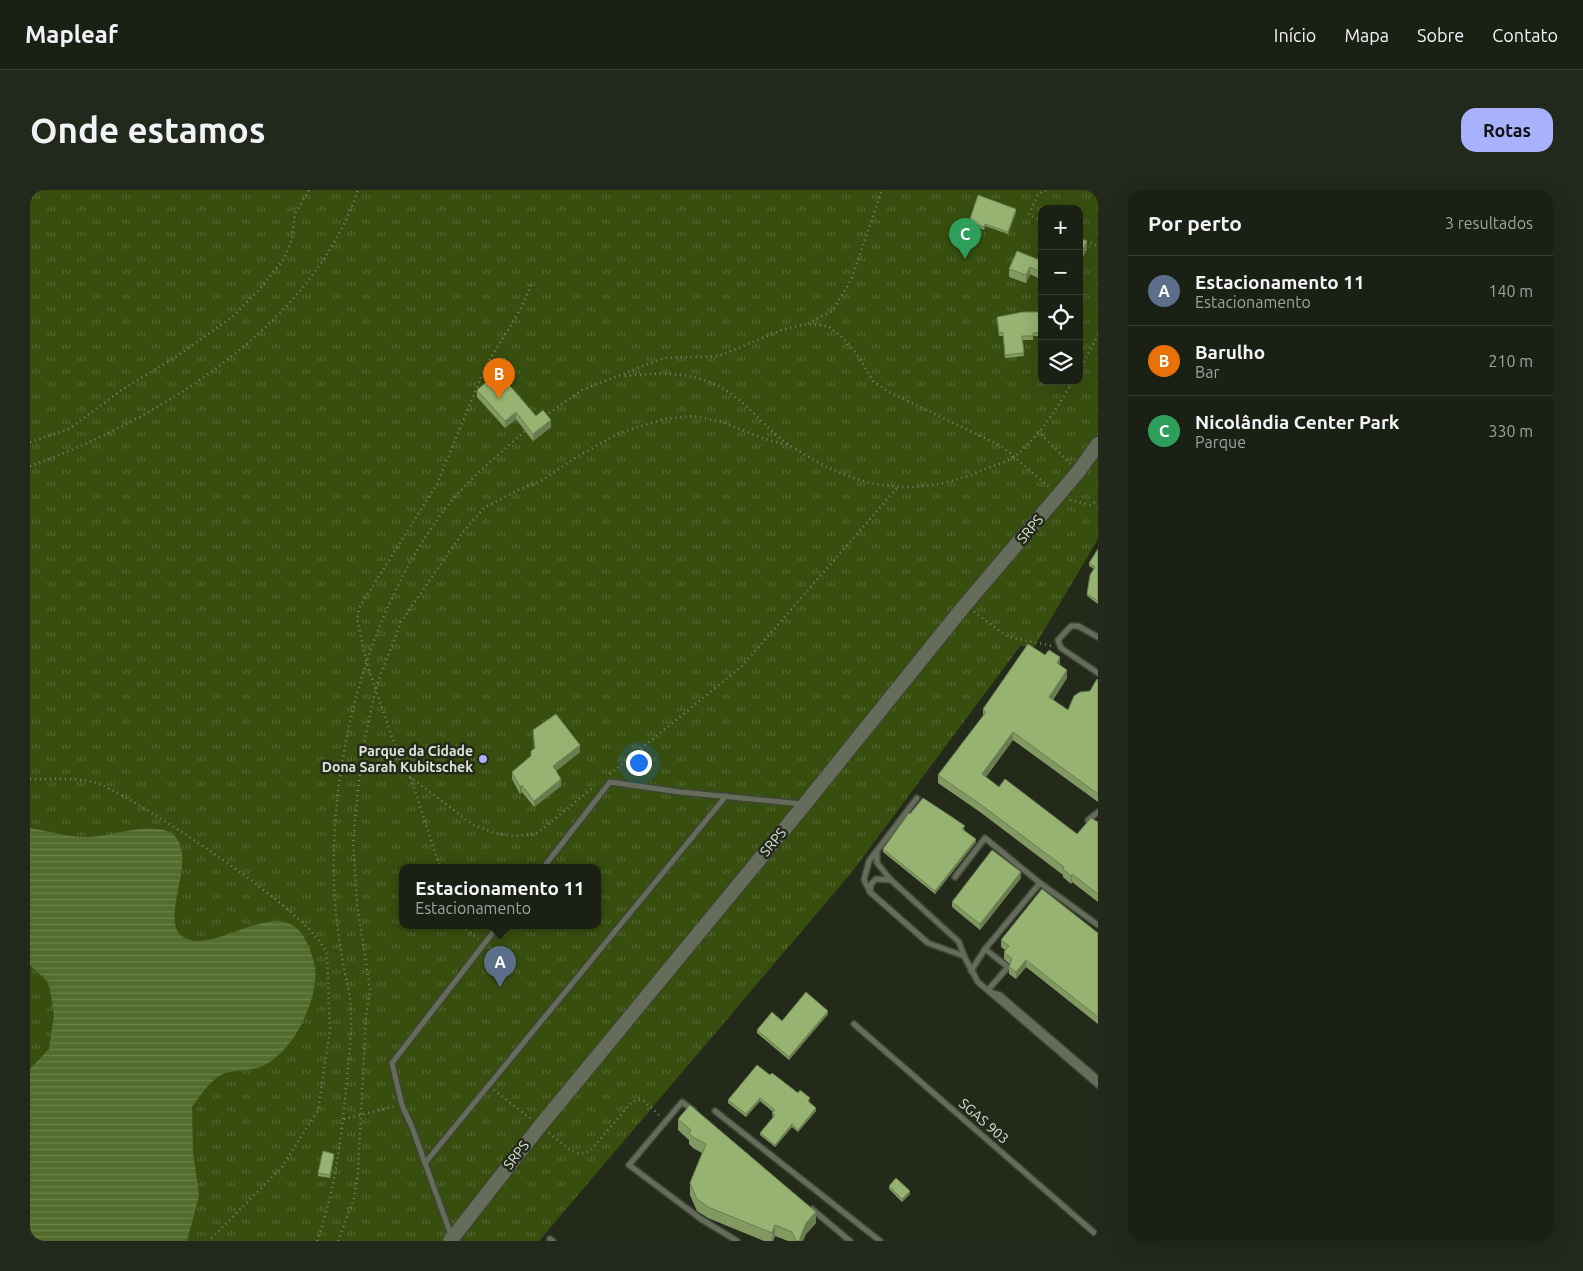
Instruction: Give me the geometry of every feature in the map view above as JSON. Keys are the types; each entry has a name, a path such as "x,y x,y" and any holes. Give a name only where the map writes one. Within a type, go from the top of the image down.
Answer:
{"main road":[{"name":"SRPS","path":"451,1239 540,1126 805,804 965,605 1078,472 1098,444"}],"lane":[{"path":"1098,637 1078,626 1071,626 1058,640 1061,648 1098,674"},
{"path":"546,864 610,782 805,804"},
{"path":"425,1163 726,796"},
{"path":"916,798 869,860 864,875 865,884 870,892 928,943 964,956"},
{"path":"1088,820 1098,812"},
{"path":"955,877 985,838 1040,883 1098,925"},
{"path":"877,851 877,863 891,880 959,942 978,982 1098,1084"},
{"path":"870,892 871,884 876,879 891,880"},
{"path":"972,971 985,949 1040,883"},
{"path":"451,1239 425,1163 402,1105 392,1064 496,929"},
{"path":"985,949 1008,967 989,991"},
{"path":"989,991 1000,995 1098,1079"},
{"name":"SGAS 903","path":"854,1024 1098,1236"},
{"path":"697,1114 682,1102 629,1165 700,1219 737,1241"},
{"path":"715,1111 880,1241"},
{"path":"804,1203 850,1241"}],"path":[{"path":"30,442 69,429 123,389 174,358 231,318 258,291 284,260 292,239 294,214 309,190"},
{"path":"30,466 100,439 148,414 234,354 288,304 310,279 329,252 358,190"},
{"path":"542,418 582,390 664,358 719,356 784,329 806,324 832,311 851,280 882,190"},
{"path":"1038,219 1029,215 1038,194 1047,190"},
{"path":"1083,240 1098,246"},
{"path":"439,864 410,777 400,760 367,664 357,618 359,608 437,484 484,370 492,353 515,322 531,284"},
{"path":"806,324 828,326 841,336 856,353 873,381 887,390 1003,447 1058,496 1078,504 1090,505 1098,500"},
{"path":"1083,363 1098,335"},
{"path":"620,376 667,372 714,384 750,408 788,444 837,473 897,488 922,487 971,474 1014,456 1052,415 1071,385"},
{"path":"338,1241 354,1198 366,1016 370,989 357,904 354,842 364,748 376,687 401,622 463,532 484,508 518,490 541,481 575,458 619,433 664,419 694,416 722,422 768,440 788,444"},
{"path":"317,1241 329,1208 344,1119 352,1010 340,942 334,878 335,804 346,734 367,664 394,597 409,567 442,512 485,466 531,425"},
{"path":"1038,431 1078,472"},
{"path":"604,778 742,667 897,488"},
{"path":"965,605 1008,637 1061,648"},
{"path":"364,748 400,760"},
{"path":"410,777 472,824 494,834 516,836 536,834 597,784"},
{"path":"30,780 80,780 100,785 134,803 200,844 286,907 324,946 327,955 330,1030 318,1110 282,1167 209,1241"},
{"path":"466,929 484,944"},
{"path":"489,1086 572,1151 580,1154 590,1151 630,1103 636,1100 643,1100 666,1121"},
{"path":"344,1119 402,1105"}],"green space":[{"name":"Parque da Cidade Dona Sarah Kubitschek","path":"30,190 1098,190 1098,539 1033,649 1021,645 852,872 539,1241 30,1241"}],"shaded area":[{"path":"30,828 79,837 150,828 172,834 179,842 182,853 182,866 174,918 176,928 182,936 196,941 212,939 266,922 283,922 297,928 310,950 315,972 313,994 304,1020 288,1045 268,1063 257,1068 227,1073 218,1077 192,1107 193,1152 199,1196 187,1241 30,1241 30,1069 49,1049 54,1016 49,983 30,965"}],"building":[{"path":"978,195 1016,209 1008,232 985,224 984,227 969,222"},
{"path":"1083,240 1087,241 1083,250"},
{"path":"1017,251 1038,259 1038,270 1030,267 1026,275 1009,269"},
{"path":"1023,312 1038,312 1038,333 1033,333 1033,336 1022,336 1024,353 1005,355 1003,332 999,333 997,317"},
{"path":"498,372 536,416 543,410 551,420 533,434 516,412 505,421 477,390"},
{"path":"1098,549 1098,601 1087,594 1090,575 1095,567 1089,563"},
{"path":"1028,644 1045,655 1049,650 1060,657 1057,663 1067,670 1049,697 1068,710 1074,696 1080,692 1090,691 1098,680 1098,794 1013,732 982,774 999,787 1005,779 1077,834 1091,818 1098,822 1098,894 1072,874 1071,876 1063,869 1064,867 980,804 938,775 986,712 983,709"},
{"path":"556,714 580,745 553,766 561,779 534,801 522,785 520,787 512,772 531,756 531,751 535,748 533,730"},
{"path":"923,798 965,826 962,829 976,839 935,891 883,849 909,813"},
{"path":"992,850 1021,872 980,924 952,902"},
{"path":"1042,889 1098,933 1098,1017 1026,960 1016,972 1009,967 1012,959 1004,952 1009,946 1001,940"},
{"path":"806,992 828,1011 789,1057 757,1030 772,1012 782,1021"},
{"path":"757,1065 770,1075 772,1073 798,1093 800,1090 810,1098 808,1101 816,1108 798,1130 792,1124 775,1145 760,1133 775,1115 772,1113 775,1110 760,1098 746,1114 728,1100"},
{"path":"690,1105 816,1212 806,1223 799,1241 796,1241 792,1232 775,1225 772,1233 708,1207 697,1199 690,1183 706,1144 693,1137 689,1133 691,1130 678,1119"},
{"path":"323,1151 334,1154 330,1175 318,1173"},
{"path":"896,1178 910,1191 902,1199 889,1186"}],"place":[{"name":"Nicolândia Center Park","path":"965,259"},
{"name":"Barulho","path":"499,399"},
{"name":"Parque da Cidade Dona Sarah Kubitschek","path":"483,759"},
{"name":"Estacionamento 11","path":"500,987"}]}
